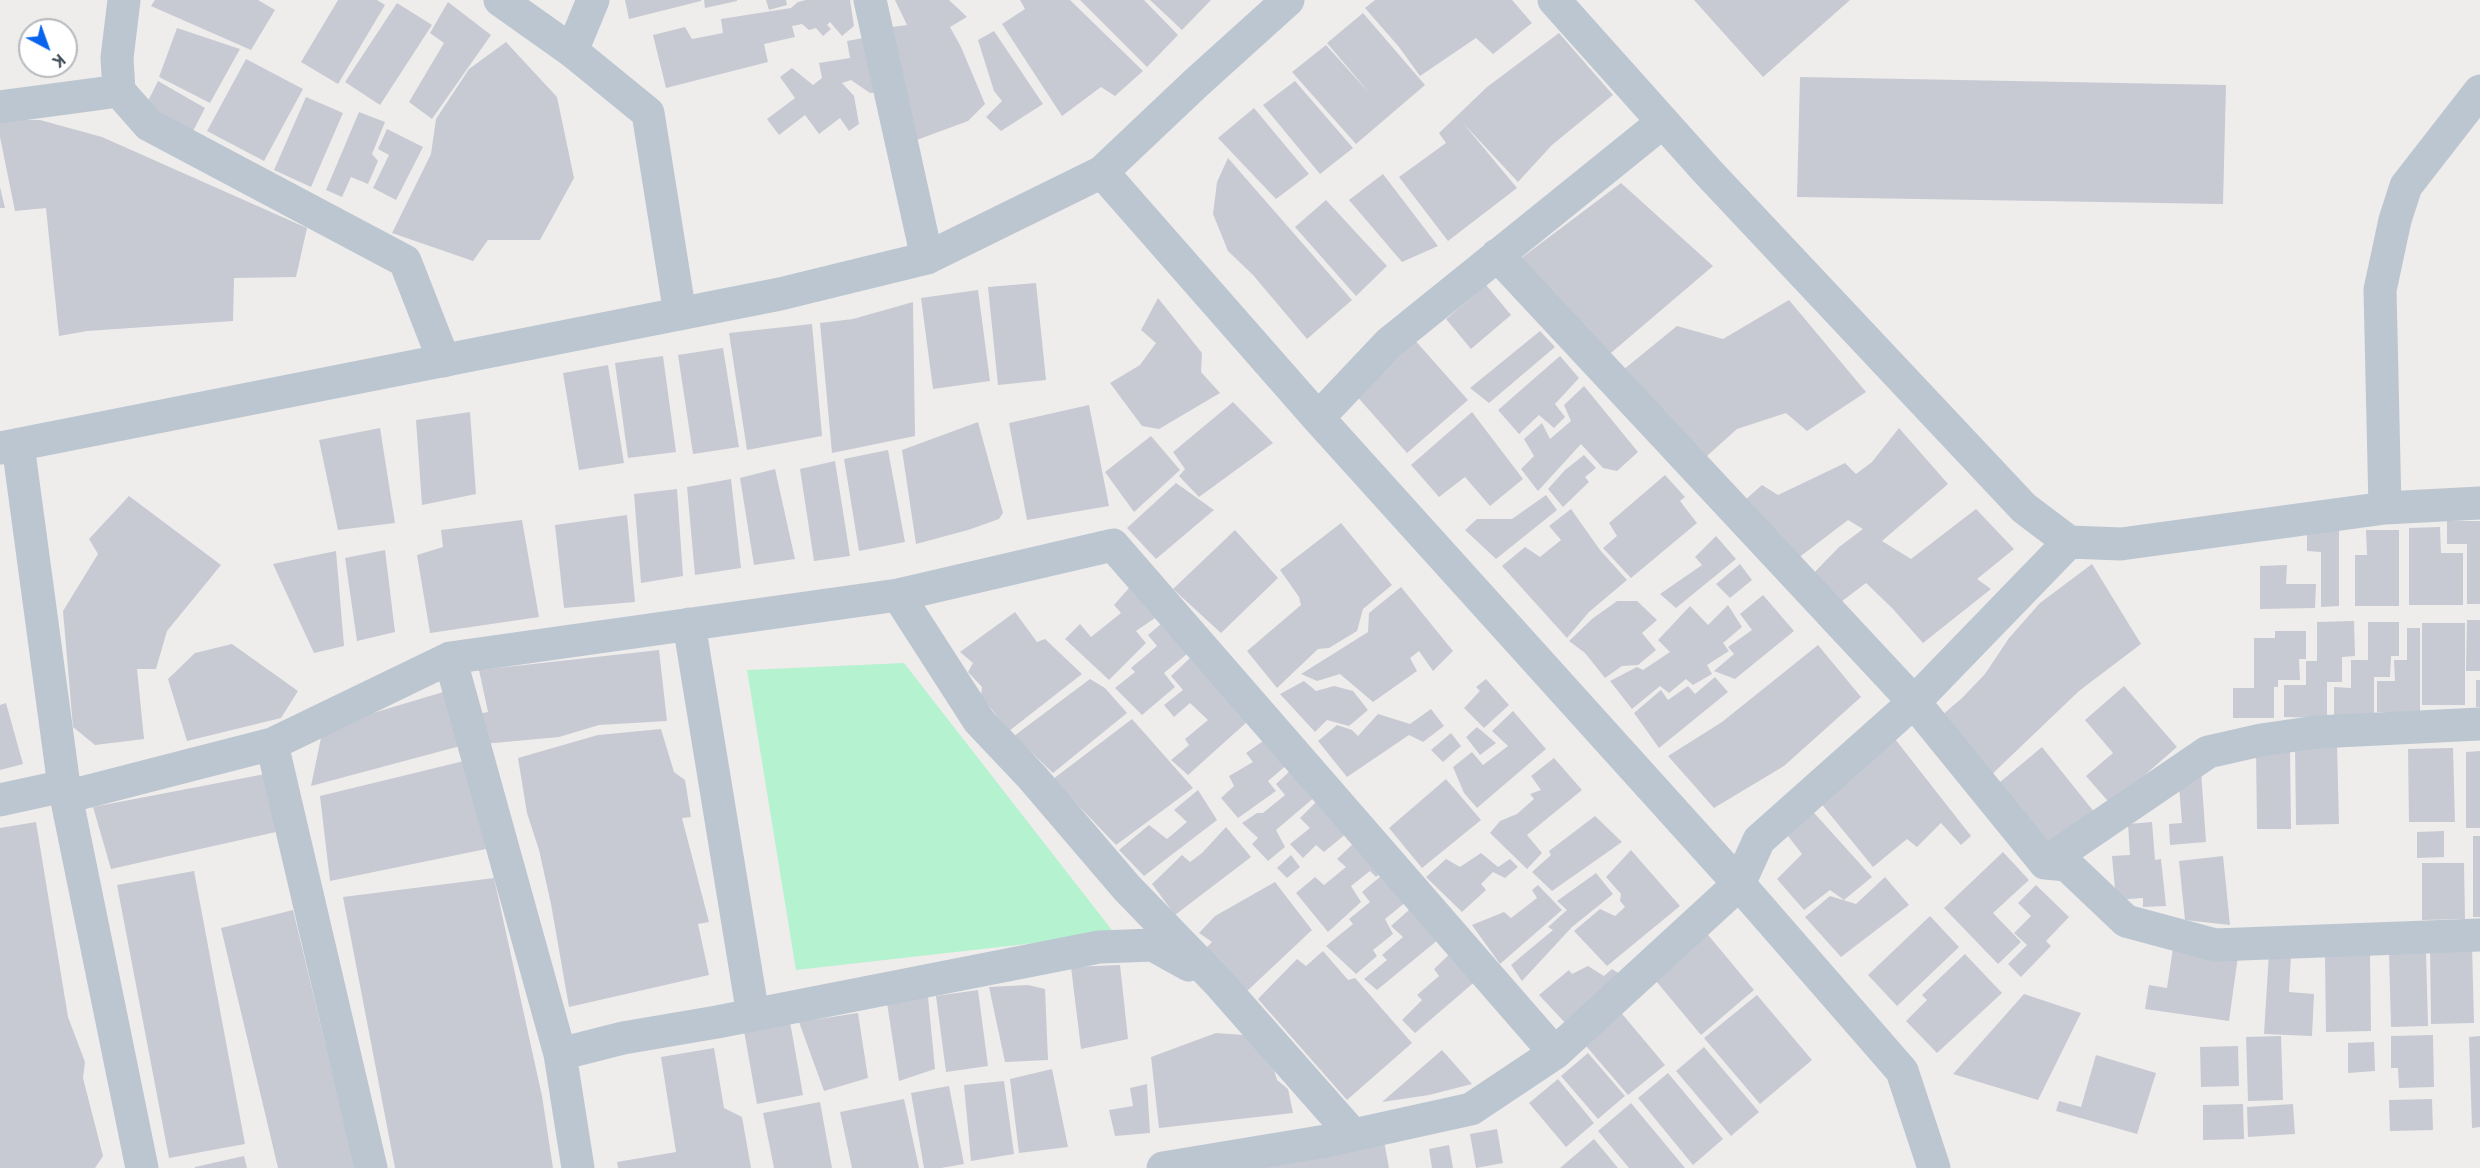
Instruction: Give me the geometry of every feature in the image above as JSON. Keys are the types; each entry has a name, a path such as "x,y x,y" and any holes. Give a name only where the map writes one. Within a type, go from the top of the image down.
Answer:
{"street":[{"path":"500,0 572,51 648,113 680,314"},
{"path":"572,51 593,0"},
{"path":"870,0 927,258"},
{"path":"142,1168 65,791 9,447 780,294 927,258 1102,172 1288,0"},
{"path":"1554,0 1663,122 2024,508 2069,542 2121,544 2385,508 2480,503"},
{"path":"119,3 117,58 119,91 149,125 405,261 444,361"},
{"path":"0,107 119,91"},
{"path":"2385,508 2380,291 2395,220 2406,186 2480,91"},
{"path":"1318,417 1389,344 1663,122"},
{"path":"1102,172 1318,417 1739,884 1902,1071 1934,1168"},
{"path":"1497,255 1914,702 2045,863 2067,865 2126,921 2215,945 2480,935"},
{"path":"1168,1168 1353,1136 1471,1109 1555,1053 1739,884 1759,840 1914,702 2069,542"},
{"path":"0,800 65,791 272,744 450,658 898,595 1113,545 1555,1053"},
{"path":"898,595 979,721 1032,777 1127,888 1219,983 1353,1136"},
{"path":"689,624 753,1015"},
{"path":"450,658 560,1054 578,1168"},
{"path":"2045,863 2208,752 2261,740 2317,732 2480,724"},
{"path":"272,744 371,1168"},
{"path":"560,1054 623,1038 753,1015 1099,947 1153,945 1219,983"}],"green space":[{"path":"904,663 1115,934 796,970 747,670"}],"building":[{"path":"155,0 258,0 275,10 251,50 151,6"},
{"path":"338,0 377,0 385,5 338,84 301,62"},
{"path":"625,0 701,0 701,1 629,19"},
{"path":"704,0 737,0 737,1 705,8"},
{"path":"766,0 786,0 787,5 769,10"},
{"path":"850,0 854,26 842,36 830,22 827,25 831,29 823,36 816,28 809,30 802,24 792,26 795,37 764,44 768,62 666,88 653,35 685,27 692,39 723,33 721,19 791,8 798,2"},
{"path":"895,0 949,0 967,17 950,27 985,104 968,121 914,141 884,28 907,25"},
{"path":"1020,0 1070,0 1143,71 1115,96 1101,87 1062,116 1002,24 1025,9"},
{"path":"1080,0 1144,0 1178,35 1147,67"},
{"path":"1150,0 1211,0 1182,30"},
{"path":"1375,0 1512,0 1532,23 1493,54 1476,38 1420,76 1399,47 1365,8"},
{"path":"1694,0 1850,0 1763,77"},
{"path":"448,2 491,35 432,119 409,102 444,43 430,33"},
{"path":"397,3 432,25 380,105 345,82"},
{"path":"1363,13 1425,85 1356,144 1292,72 1326,45 1372,96 1327,43"},
{"path":"177,28 240,49 210,103 159,77"},
{"path":"994,31 1043,104 1001,131 986,117 1002,101 994,91 978,40"},
{"path":"1559,33 1613,95 1552,145 1518,182 1463,123 1517,188 1448,241 1399,177 1446,143 1439,133 1487,87"},
{"path":"869,37 879,92 870,93 851,80 842,83 854,96 859,124 849,131 840,118 819,134 805,115 779,135 767,119 795,98 780,77 792,68 813,85 822,78 819,63 850,58 847,41"},
{"path":"506,42 557,97 574,178 540,240 488,240 473,261 392,233 431,154 436,119 469,69"},
{"path":"246,59 303,89 264,161 207,131"},
{"path":"1800,77 2226,85 2223,204 1797,197"},
{"path":"158,81 205,108 192,133 145,107"},
{"path":"1295,81 1353,148 1320,174 1263,105"},
{"path":"306,97 343,113 311,187 274,170"},
{"path":"1254,108 1309,174 1276,199 1218,138"},
{"path":"359,112 385,122 372,154 378,161 368,184 351,177 342,197 326,190"},
{"path":"0,120 40,120 102,137 307,228 296,277 234,278 233,321 87,331 59,336 46,208 15,211 0,137"},
{"path":"387,129 423,147 396,200 373,188 389,155 378,149"},
{"path":"1228,158 1352,300 1307,339 1253,275 1228,251 1213,214 1217,182"},
{"path":"1383,174 1438,246 1402,262 1349,200"},
{"path":"1621,183 1713,266 1605,358 1516,262"},
{"path":"0,187 5,208 0,208"},
{"path":"1326,200 1387,266 1356,296 1295,227"},
{"path":"1036,283 1046,380 998,385 988,287"},
{"path":"1486,285 1511,315 1471,349 1446,319"},
{"path":"978,290 990,381 933,389 921,298"},
{"path":"1158,298 1202,353 1201,372 1220,393 1159,429 1142,426 1110,383 1140,365 1156,343 1141,330"},
{"path":"1789,300 1866,392 1807,431 1786,413 1737,429 1698,464 1623,370 1677,326 1723,339"},
{"path":"913,302 915,436 832,453 820,323 853,319"},
{"path":"812,324 822,436 747,450 729,333"},
{"path":"1540,331 1555,347 1489,403 1470,388"},
{"path":"1413,338 1468,400 1407,453 1354,393"},
{"path":"723,348 739,447 693,454 678,355"},
{"path":"663,356 676,452 628,458 615,363"},
{"path":"1560,356 1579,378 1555,404 1565,417 1554,428 1539,415 1519,434 1498,410"},
{"path":"608,365 624,463 579,470 563,373"},
{"path":"1584,386 1638,452 1617,471 1603,468 1581,444 1538,491 1521,469 1534,456 1524,439 1542,423 1550,439 1571,421 1564,405"},
{"path":"1233,402 1273,443 1199,497 1179,476 1185,469 1173,452"},
{"path":"1089,405 1109,506 1027,520 1009,423"},
{"path":"470,412 476,494 422,505 416,420"},
{"path":"1472,412 1523,479 1490,506 1465,477 1439,497 1411,465"},
{"path":"978,422 1003,513 999,519 916,544 902,450"},
{"path":"380,428 395,523 338,530 319,440"},
{"path":"1899,428 1948,484 1882,541 1911,559 1976,509 2014,549 1977,579 1991,589 1923,643 1866,583 1837,605 1809,578 1839,547 1863,529 1848,520 1789,565 1737,507 1762,485 1778,495 1845,463 1856,474 1872,462"},
{"path":"1151,436 1180,470 1134,512 1105,472"},
{"path":"888,450 905,542 859,551 844,459"},
{"path":"1584,455 1596,468 1585,477 1589,482 1563,507 1548,489 1565,470"},
{"path":"835,461 850,556 814,561 800,469"},
{"path":"775,469 795,559 754,565 740,478"},
{"path":"1665,475 1685,497 1680,501 1697,523 1631,578 1603,548 1617,536 1609,523"},
{"path":"731,479 741,568 695,575 687,487"},
{"path":"1176,483 1214,510 1156,559 1127,528"},
{"path":"677,489 683,576 641,583 634,494"},
{"path":"1546,495 1557,510 1496,559 1465,530 1477,519 1512,519"},
{"path":"129,496 221,565 167,631 156,669 137,669 144,739 95,745 73,727 63,611 98,554 89,539"},
{"path":"1571,509 1600,550 1627,580 1589,612 1567,638 1502,566 1525,547 1540,557 1561,540 1549,526"},
{"path":"627,515 635,602 564,608 555,525"},
{"path":"522,520 539,617 430,633 417,555 443,547 441,530"},
{"path":"2447,521 2480,521 2480,604 2467,604 2467,544 2447,544"},
{"path":"1341,523 1392,585 1363,609 1357,631 1329,648 1318,649 1277,688 1247,651 1301,605 1299,597 1280,570"},
{"path":"2307,526 2339,527 2339,606 2321,607 2321,552 2307,551"},
{"path":"2440,527 2441,553 2463,553 2463,605 2409,605 2409,528"},
{"path":"1235,530 1278,578 1221,633 1173,589"},
{"path":"2366,530 2399,530 2399,606 2355,606 2355,555 2367,555"},
{"path":"1716,536 1736,559 1676,608 1660,594 1702,565 1695,557"},
{"path":"385,550 395,632 357,641 345,558"},
{"path":"336,551 344,646 314,653 273,564"},
{"path":"1740,564 1752,580 1730,598 1716,584"},
{"path":"2092,564 2141,644 2079,691 1988,778 1941,716 1985,674 2009,638 2040,603"},
{"path":"2287,565 2286,584 2316,584 2315,608 2260,609 2260,566"},
{"path":"1401,587 1453,651 1433,671 1419,651 1410,658 1417,671 1373,702 1340,674 1317,681 1301,674 1368,632 1369,613"},
{"path":"1129,588 1155,618 1136,631 1146,643 1109,680 1065,639 1080,624 1091,637 1121,613 1114,605"},
{"path":"1763,595 1794,631 1735,679 1714,671 1734,654 1728,647 1752,630 1740,614"},
{"path":"1617,601 1637,601 1657,620 1642,633 1656,650 1638,665 1622,666 1605,678 1585,653 1569,641 1592,619"},
{"path":"1728,605 1742,627 1723,643 1729,651 1707,665 1712,674 1693,685 1686,679 1669,693 1660,686 1632,709 1610,681 1637,667 1643,670 1670,652 1658,640 1690,606 1708,625"},
{"path":"1015,612 1037,642 1045,639 1082,674 1009,731 981,696 982,687 968,672 973,663 960,652"},
{"path":"2467,620 2480,620 2480,671 2466,671"},
{"path":"2354,621 2355,656 2342,657 2342,682 2327,682 2327,718 2284,717 2284,685 2306,685 2306,661 2317,661 2317,622"},
{"path":"2368,622 2399,622 2399,656 2391,656 2390,677 2374,677 2374,715 2334,715 2334,687 2351,688 2351,660 2368,660"},
{"path":"2422,623 2465,623 2465,705 2422,705"},
{"path":"1161,624 1187,654 1164,673 1175,687 1142,715 1115,688 1135,672 1131,668 1157,646 1148,635"},
{"path":"2407,628 2420,628 2420,712 2377,712 2377,681 2395,681 2394,660 2407,660"},
{"path":"2275,631 2306,631 2306,659 2299,659 2300,680 2278,680 2278,687 2274,687 2274,718 2233,718 2233,688 2254,688 2254,638 2275,638"},
{"path":"232,644 298,691 281,718 187,741 168,679 195,653"},
{"path":"1818,645 1861,697 1784,766 1714,808 1668,756 1722,722"},
{"path":"659,650 667,721 599,725 559,737 483,744 477,714 488,712 479,670"},
{"path":"1190,658 1247,722 1188,775 1171,760 1189,745 1185,739 1208,720 1190,703 1174,717 1164,705 1183,690 1171,676"},
{"path":"1715,677 1728,692 1659,748 1634,713 1661,690 1668,700 1688,686 1695,694"},
{"path":"1090,679 1105,688 1127,713 1053,773 1014,736"},
{"path":"1486,679 1509,705 1484,728 1464,708 1480,691 1476,687"},
{"path":"2476,680 2480,680 2480,707 2476,707"},
{"path":"1304,681 1316,691 1334,686 1353,691 1368,710 1349,726 1327,720 1315,732 1280,694"},
{"path":"2124,686 2177,747 2139,780 2113,807 2086,776 2113,753 2085,720"},
{"path":"450,690 464,745 311,786 323,728"},
{"path":"6,703 23,764 0,770 0,705"},
{"path":"1431,709 1444,726 1423,742 1409,735 1347,777 1318,741 1337,725 1352,730 1358,736 1378,714 1410,724"},
{"path":"1513,711 1546,749 1477,808 1464,793 1453,767 1472,752 1483,765 1508,746 1492,731"},
{"path":"1132,719 1193,788 1116,845 1053,779"},
{"path":"1477,727 1496,743 1480,755 1466,737"},
{"path":"661,729 674,772 685,780 691,817 682,818 709,922 698,924 709,975 569,1007 551,904 539,850 527,813 518,758 598,735"},
{"path":"1451,733 1461,746 1443,762 1431,750"},
{"path":"1266,739 1288,764 1268,781 1276,791 1238,818 1221,798 1234,786 1229,776 1253,762 1246,753"},
{"path":"1895,739 1971,836 1961,845 1941,823 1917,847 1907,839 1873,867 1815,796"},
{"path":"2337,744 2339,824 2296,825 2295,745"},
{"path":"2042,747 2095,813 2046,853 1993,788"},
{"path":"2256,748 2290,748 2291,829 2257,829"},
{"path":"2453,748 2455,822 2409,822 2408,749"},
{"path":"2480,751 2480,828 2466,828 2466,752"},
{"path":"1554,758 1582,790 1527,835 1542,853 1527,869 1490,833 1500,821 1517,814 1534,799 1530,794 1541,790 1531,776"},
{"path":"468,760 486,849 330,881 320,796"},
{"path":"1292,769 1316,796 1276,830 1285,847 1268,861 1252,844 1258,838 1242,823 1257,813 1263,813 1285,795 1276,784"},
{"path":"2201,771 2206,842 2170,845 2169,824 2182,823 2178,773"},
{"path":"265,774 276,832 111,869 93,807"},
{"path":"1446,779 1481,820 1422,868 1389,828"},
{"path":"1198,790 1217,820 1144,876 1119,850 1149,825 1167,839 1187,822 1174,810"},
{"path":"1318,800 1347,833 1324,852 1316,845 1303,858 1290,844 1310,828 1300,818"},
{"path":"1807,805 1872,877 1844,900 1830,890 1804,910 1777,879 1802,854 1781,827"},
{"path":"1595,816 1622,842 1552,891 1532,872 1551,855 1549,851"},
{"path":"36,822 68,1017 85,1062 83,1078 103,1156 95,1168 0,1168 0,828"},
{"path":"2152,822 2155,860 2161,859 2166,906 2143,907 2143,898 2116,900 2112,856 2130,855 2128,824"},
{"path":"1226,827 1251,857 1175,915 1152,884 1182,855 1190,862 1202,853"},
{"path":"2444,831 2444,857 2417,858 2417,832"},
{"path":"2473,836 2480,836 2480,917 2473,917"},
{"path":"1356,841 1384,871 1376,877 1370,871 1351,886 1361,902 1328,932 1296,893 1315,877 1324,885 1346,867 1337,859"},
{"path":"1631,850 1680,906 1607,966 1574,931 1600,909 1615,916 1625,907 1620,901 1621,894 1606,877"},
{"path":"2003,852 2029,880 1993,913 2021,942 1998,964 1944,908"},
{"path":"1481,853 1498,867 1510,859 1518,867 1505,878 1493,872 1481,884 1486,890 1462,912 1426,877 1446,859 1460,867"},
{"path":"1291,855 1300,867 1287,878 1277,868"},
{"path":"2223,856 2230,925 2185,920 2179,861"},
{"path":"2422,863 2464,863 2465,919 2422,920"},
{"path":"194,871 245,1144 169,1158 117,885"},
{"path":"1596,873 1613,894 1572,927 1522,981 1511,965 1553,930 1548,927 1567,910 1557,901"},
{"path":"1381,876 1406,902 1385,919 1393,934 1373,950 1377,956 1356,974 1326,946 1353,924 1349,919 1370,902 1362,892"},
{"path":"1885,877 1909,905 1841,957 1805,917 1830,896 1856,904"},
{"path":"494,878 542,1096 553,1168 395,1168 343,897"},
{"path":"1275,882 1312,930 1245,993 1206,948 1212,942 1199,933 1215,916"},
{"path":"1538,885 1562,910 1500,964 1472,925 1504,912 1511,918 1537,898 1532,890"},
{"path":"2036,885 2069,917 2046,941 2051,946 2021,977 2008,964 2027,945 2014,933 2031,916 2018,903"},
{"path":"1410,909 1439,939 1377,990 1364,979 1387,960 1382,955 1403,937 1391,926"},
{"path":"293,910 355,1168 278,1168 221,928"},
{"path":"1930,916 1959,947 1897,1006 1868,975"},
{"path":"1704,930 1754,990 1701,1035 1651,975"},
{"path":"2472,945 2474,1023 2431,1024 2430,946"},
{"path":"2173,948 2238,956 2229,1021 2145,1009 2149,985 2167,988"},
{"path":"1323,951 1348,980 1355,978 1412,1043 1347,1100 1258,999 1297,959 1306,966"},
{"path":"1453,951 1478,979 1415,1033 1402,1020 1422,1000 1417,995 1439,976 1434,969"},
{"path":"2426,951 2428,1026 2391,1027 2389,952"},
{"path":"2269,952 2291,954 2289,992 2314,994 2312,1036 2264,1034"},
{"path":"1965,954 2002,993 1937,1053 1906,1021 1927,1000 1922,995"},
{"path":"2370,954 2371,1031 2326,1032 2325,956"},
{"path":"1120,965 1128,1039 1081,1049 1071,967"},
{"path":"1588,966 1604,976 1612,969 1626,978 1569,1027 1539,995 1569,970 1572,974"},
{"path":"1028,985 1045,989 1048,1060 1005,1062 989,987"},
{"path":"978,990 988,1066 946,1072 936,996"},
{"path":"2024,994 2081,1013 2038,1100 1953,1074"},
{"path":"1757,995 1812,1060 1760,1104 1704,1038"},
{"path":"928,997 935,1069 899,1081 887,1003"},
{"path":"1618,1009 1665,1065 1628,1095 1581,1040"},
{"path":"858,1013 868,1078 824,1091 799,1022"},
{"path":"790,1022 803,1095 757,1104 744,1031"},
{"path":"1216,1033 1244,1035 1273,1066 1277,1080 1288,1089 1293,1113 1159,1128 1151,1057"},
{"path":"2433,1035 2434,1087 2399,1088 2398,1068 2391,1068 2391,1036"},
{"path":"2281,1036 2283,1100 2248,1101 2246,1037"},
{"path":"2480,1036 2480,1127 2472,1128 2469,1037"},
{"path":"2374,1042 2375,1071 2348,1073 2348,1043"},
{"path":"2238,1046 2239,1086 2201,1087 2200,1047"},
{"path":"1704,1047 1759,1112 1731,1136 1676,1071"},
{"path":"714,1048 724,1108 742,1117 751,1168 618,1168 617,1162 676,1152 661,1057"},
{"path":"1442,1050 1472,1084 1429,1095 1382,1102"},
{"path":"1588,1053 1625,1096 1598,1119 1561,1076"},
{"path":"2096,1055 2156,1073 2137,1134 2056,1111 2059,1101 2081,1107"},
{"path":"1052,1069 1068,1147 1019,1153 1010,1079"},
{"path":"1668,1073 1723,1139 1693,1165 1638,1098"},
{"path":"1558,1079 1594,1123 1566,1147 1529,1103"},
{"path":"1004,1081 1014,1154 971,1161 964,1085"},
{"path":"1147,1084 1150,1133 1115,1136 1109,1110 1133,1106 1130,1088"},
{"path":"949,1086 964,1164 924,1168 911,1093"},
{"path":"904,1099 919,1168 852,1168 840,1112"},
{"path":"2432,1099 2433,1130 2390,1131 2389,1100"},
{"path":"820,1102 832,1168 774,1168 763,1113"},
{"path":"1631,1103 1685,1168 1629,1168 1598,1131"},
{"path":"2243,1104 2244,1139 2203,1140 2203,1105"},
{"path":"2293,1104 2295,1134 2248,1137 2247,1107"},
{"path":"1497,1129 1503,1163 1476,1168 1470,1134"},
{"path":"1383,1136 1389,1168 1210,1168"},
{"path":"1594,1139 1618,1168 1560,1168"},
{"path":"1449,1145 1453,1168 1432,1168 1429,1149"},
{"path":"244,1156 247,1168 195,1168 195,1167"}]}
